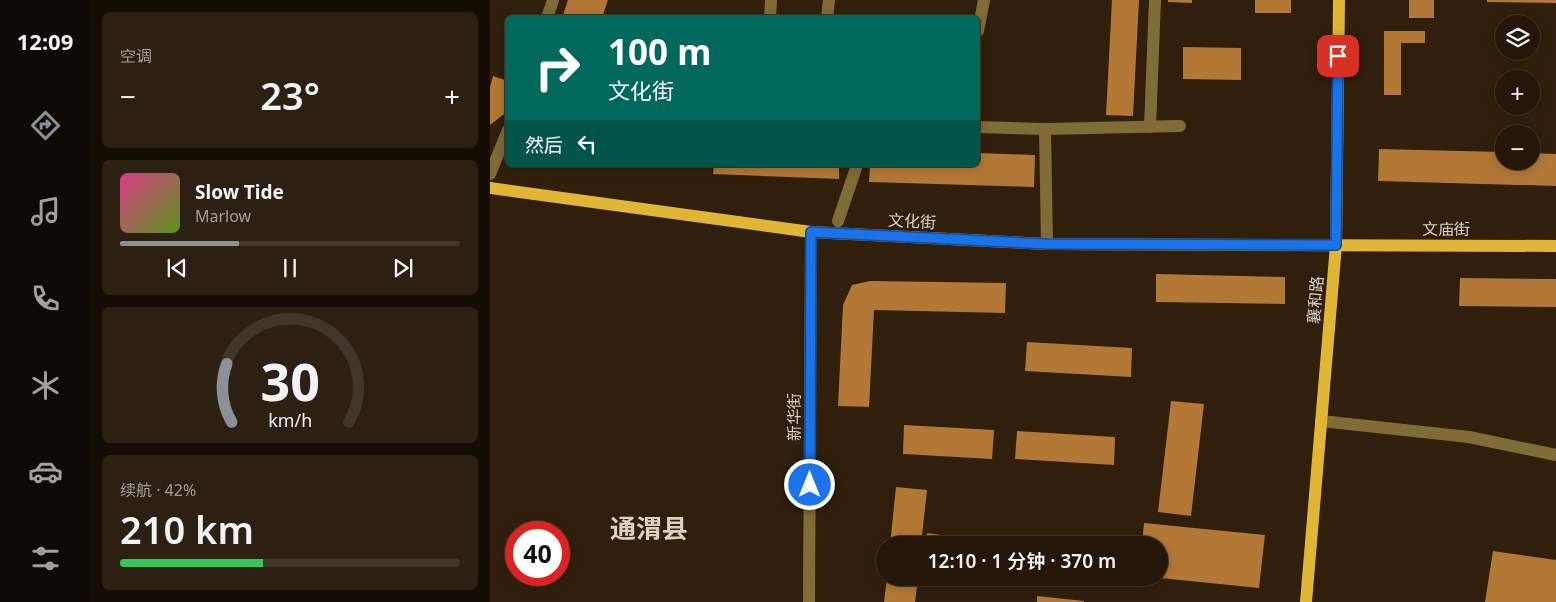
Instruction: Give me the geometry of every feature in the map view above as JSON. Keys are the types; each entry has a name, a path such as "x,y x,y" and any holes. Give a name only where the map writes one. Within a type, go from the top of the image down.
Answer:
{"main road":[{"name":"襄和路","path":"1306,602 1336,245 1339,0"},
{"name":"文化街","path":"490,188 811,232 1047,244 1336,245"},
{"name":"文庙街","path":"1336,245 1556,246"}],"street":[{"path":"548,15 553,0"},
{"path":"770,15 772,0"},
{"path":"827,15 829,0"},
{"path":"980,21 984,0"},
{"path":"1150,127 1155,0"},
{"path":"980,127 1045,129 1180,126"},
{"path":"1045,129 1047,244"},
{"path":"490,174 505,137"},
{"path":"838,221 856,167"},
{"name":"新华街","path":"809,602 811,232"},
{"path":"1321,421 1470,437 1556,455"}],"building":[{"path":"568,0 608,0 603,15 563,15"},
{"path":"1112,0 1139,0 1133,116 1106,115"},
{"path":"1168,0 1192,0 1192,3 1168,2"},
{"path":"1255,0 1291,0 1291,13 1255,13"},
{"path":"1409,0 1434,0 1434,18 1409,18"},
{"path":"1487,0 1556,0 1556,3 1487,2"},
{"path":"1384,31 1425,31 1425,43 1401,43 1401,95 1384,95"},
{"path":"1183,47 1241,48 1241,80 1183,79"},
{"path":"493,76 505,80 505,113 490,125 490,87"},
{"path":"1379,149 1495,152 1495,170 1540,170 1540,153 1556,154 1556,186 1378,181"},
{"path":"980,153 1035,155 1034,187 869,182 870,167 980,167"},
{"path":"714,167 839,167 839,179 713,174"},
{"path":"1156,274 1285,277 1285,304 1156,302"},
{"path":"1460,278 1556,279 1556,307 1459,306"},
{"path":"870,281 1006,283 1005,313 874,310 869,407 838,406 843,305 852,285"},
{"path":"1027,342 1132,348 1131,377 1025,371"},
{"path":"1171,401 1204,404 1191,516 1158,512"},
{"path":"904,425 994,430 992,459 903,454"},
{"path":"1017,431 1115,437 1114,465 1015,459"},
{"path":"896,487 927,490 922,536 891,536"},
{"path":"1144,523 1265,535 1259,588 1168,579 1168,536 1143,536"},
{"path":"927,533 948,536 926,536"},
{"path":"1493,551 1556,560 1556,602 1485,602"},
{"path":"886,586 917,586 915,602 884,602"},
{"path":"1037,596 1084,601 1084,602 1037,602"}],"district":[{"name":"通渭县","path":"649,529"}],"route":[{"path":"810,485 811,232 1047,244 1336,245 1338,56"}]}
